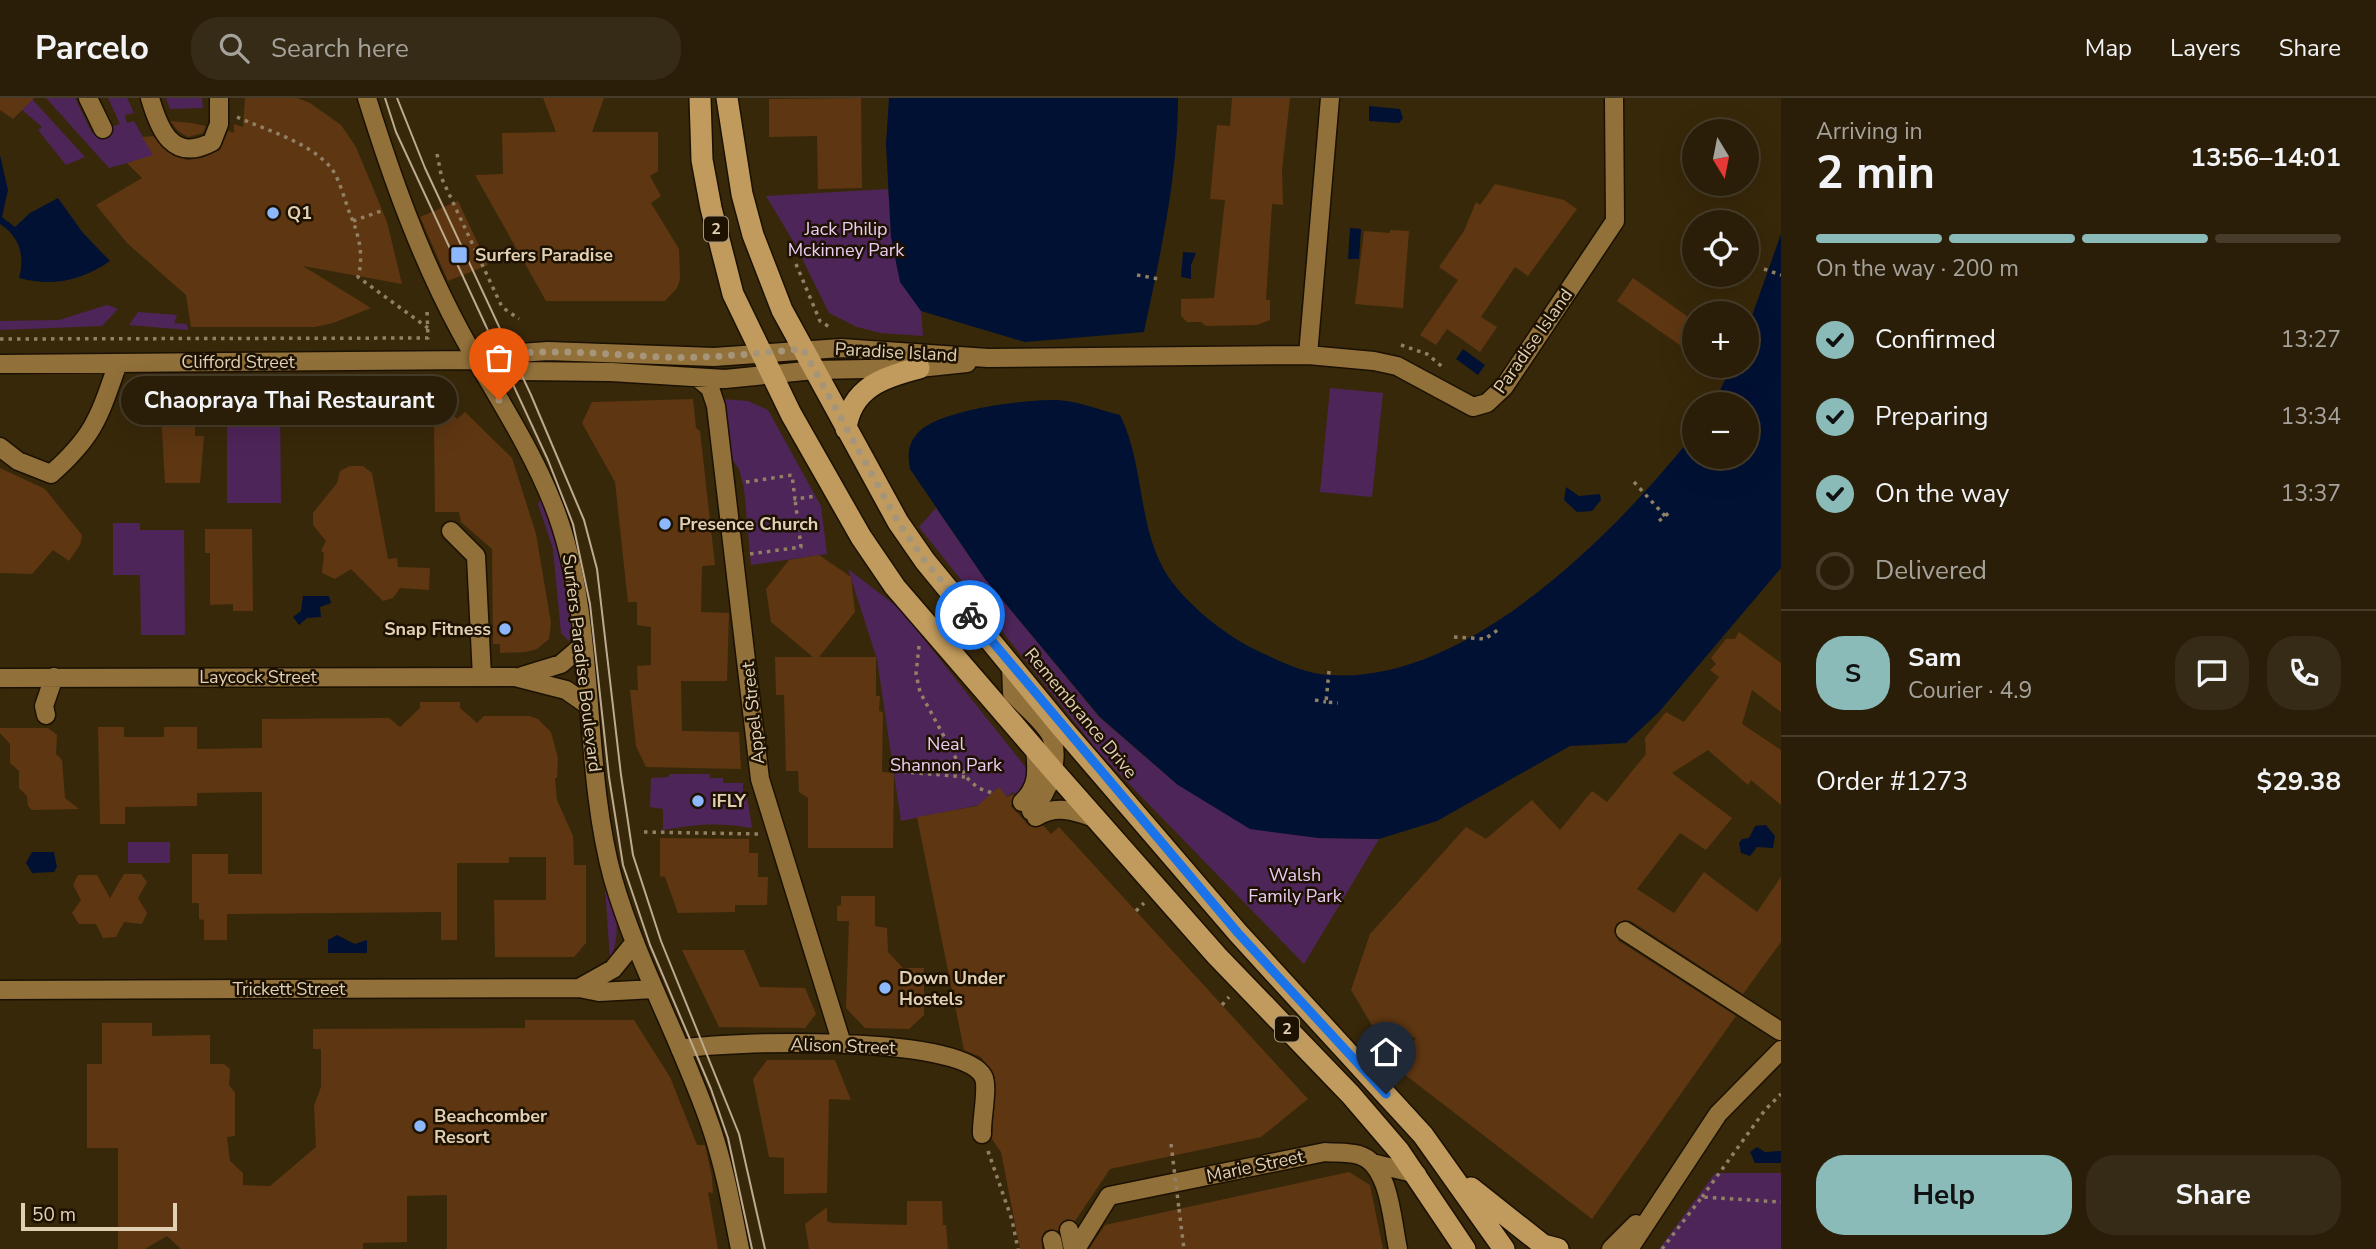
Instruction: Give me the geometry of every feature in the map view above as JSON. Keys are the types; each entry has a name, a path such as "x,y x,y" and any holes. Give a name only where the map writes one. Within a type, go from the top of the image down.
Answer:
{"highway":[{"name":"2","path":"700,98 702,160 710,208 733,294 772,375 855,526 895,587 1217,956 1351,1096 1417,1174 1465,1249"},
{"name":"Remembrance Drive","path":"727,98 736,168 753,235 786,319 898,522 925,561 1011,666 1238,933 1423,1135 1504,1249"},
{"path":"846,429 852,405 868,387 891,376 919,368"},
{"path":"1452,1173 1543,1245 1558,1249"}],"street":[{"path":"88,98 103,129"},
{"path":"150,98 167,139 173,144 194,147 212,142 218,133 219,98"},
{"name":"Surfers Paradise Boulevard","path":"367,98 409,225 476,360 553,503 571,564 605,838 613,878 635,942 712,1130 727,1182 740,1249"},
{"path":"1308,355 1330,98"},
{"name":"Paradise Island","path":"762,353 850,348 988,358 1308,355 1374,361 1397,366 1473,407 1488,403 1498,395 1615,221 1614,98"},
{"name":"Clifford Street","path":"0,364 476,360 505,354 548,351 667,357 762,353"},
{"name":"Paradise Island","path":"772,375 815,370 951,367 988,358"},
{"name":"Clifford Street","path":"476,360 506,370 611,372 698,379 772,375"},
{"path":"0,447 18,461 51,474 78,451 96,425 118,363"},
{"name":"Appel Street","path":"698,379 710,388 716,405 760,779 842,1044"},
{"path":"451,531 477,556 482,677"},
{"name":"Laycock Street","path":"515,677 561,664 582,646"},
{"path":"1011,666 1012,693 1050,735 1051,768 1047,793 1029,810"},
{"path":"46,715 44,706 54,677"},
{"name":"Laycock Street","path":"0,678 515,677 566,690 589,706"},
{"path":"1029,810 1037,779 1035,748"},
{"path":"1029,810 1069,809 1096,818"},
{"path":"1625,930 1781,1027"},
{"name":"Trickett Street","path":"579,988 613,969 635,942"},
{"name":"Trickett Street","path":"0,990 579,988 599,992 654,989"},
{"name":"Alison Street","path":"680,1049 723,1045 842,1044 914,1049 973,1067 983,1076 985,1083 982,1134"},
{"path":"1629,1249 1658,1201 1718,1114 1781,1050"},
{"name":"Marie Street","path":"1075,1249 1109,1196 1325,1152 1359,1155 1373,1163 1417,1174"},
{"path":"1373,1163 1383,1182 1398,1249"},
{"path":"1611,1249 1658,1201"},
{"path":"1069,1230 1075,1249"}],"path":[{"path":"237,108 237,117 292,141 332,170 353,221 362,253 358,277 428,328"},
{"path":"437,154 442,179 502,307 519,319"},
{"path":"353,221 390,208"},
{"path":"796,264 820,321 839,331"},
{"path":"1764,269 1781,275"},
{"path":"1138,275 1159,279"},
{"path":"0,339 428,338 424,302"},
{"path":"746,482 792,475 801,547 752,554"},
{"path":"1634,482 1665,516"},
{"path":"795,499 818,496"},
{"path":"1659,522 1671,511"},
{"path":"1454,637 1485,639 1499,629"},
{"path":"920,641 916,674 920,692 966,777 978,788 992,793"},
{"path":"1326,702 1329,671"},
{"path":"1315,701 1338,703"},
{"path":"894,771 966,777"},
{"path":"644,832 761,834"},
{"path":"1662,1249 1765,1110 1781,1094"},
{"path":"982,1134 995,1166 1018,1249"},
{"path":"1171,1144 1184,1249"},
{"path":"1702,1197 1781,1202"}],"green space":[{"path":"46,98 75,98 92,133 120,124 108,98 127,98 134,113 125,115 127,123 134,121 154,156 109,168"},
{"path":"166,98 202,98 203,108 170,109"},
{"path":"32,99 85,157 66,165 38,130 42,127 22,110"},
{"name":"Jack Philip Mckinney Park","path":"888,189 897,268 921,311 923,336 881,333 857,327 829,313 796,246 766,196"},
{"path":"107,305 118,309 102,326 0,330 0,321 59,320"},
{"path":"138,312 177,315 174,323 187,324 188,330 129,325"},
{"path":"1330,388 1383,393 1372,497 1320,492"},
{"path":"722,399 748,401 768,410 821,506 827,554 751,565 744,488 739,469 730,456"},
{"path":"227,404 280,404 281,503 227,503"},
{"path":"543,495 569,591 572,628 569,641 561,633 553,549 538,504"},
{"name":"Walsh Family Park","path":"936,508 985,579 1099,717 1178,785 1318,838 1379,839 1304,964 1100,754 919,527"},
{"path":"113,523 140,523 140,530 184,530 185,635 141,635 140,575 113,575"},
{"name":"Neal Shannon Park","path":"848,569 900,609 1027,769 1031,778 1018,797 1013,792 1007,797 999,788 989,803 901,821 877,659"},
{"name":"iFLY","path":"669,774 710,774 710,778 723,778 723,783 743,783 743,796 747,796 752,828 705,825 659,831 663,829 663,809 650,807 651,778 669,777"},
{"path":"128,842 170,842 170,863 128,863"},
{"path":"604,874 617,927 610,959"},
{"path":"1715,1173 1781,1173 1781,1249 1659,1249"}],"water":[{"path":"889,98 1178,98 1171,186 1144,332 1025,342 921,311 900,282 891,237 886,144"},
{"path":"1369,106 1400,109 1403,118 1399,123 1369,121"},
{"path":"0,155 8,190 2,217 15,227 30,213 58,198 83,233 110,261 77,278 43,282 19,278 19,248 12,235 0,224"},
{"path":"1350,228 1361,229 1359,259 1348,259"},
{"path":"1781,234 1781,568 1659,712 1626,743 1570,746 1437,821 1379,839 1318,838 1250,829 1178,785 1100,717 985,579 910,469 909,451 917,434 942,418 961,412 1004,404 1057,400 1120,415 1133,451 1153,544 1167,575 1189,601 1230,635 1292,666 1331,675 1383,671 1435,655 1485,629 1535,595 1581,556 1624,514 1682,449 1682,469 1759,469 1759,392 1719,392 1726,378 1759,378 1757,301"},
{"path":"1183,252 1196,253 1191,265 1191,279 1181,277"},
{"path":"1463,349 1485,365 1478,375 1456,359"},
{"path":"1566,487 1579,496 1600,494 1601,500 1592,511 1577,512 1564,500"},
{"path":"303,596 329,596 331,603 320,607 321,617 307,618 299,625 293,617 301,611"},
{"path":"1766,825 1775,836 1773,848 1757,847 1750,856 1741,853 1739,843 1742,839 1749,838 1755,826"},
{"path":"32,852 54,852 57,867 54,872 32,873 26,863"},
{"path":"337,935 355,944 367,940 367,953 328,953 328,940"},
{"path":"1757,1147 1765,1152 1781,1151 1781,1163 1755,1163 1750,1152"}],"building":[{"path":"0,98 34,98 13,119 0,110"},
{"name":"Q1","path":"245,98 297,98 310,103 341,125 356,147 387,222 402,284 303,266 371,308 315,327 191,327 186,295 127,243 96,205 142,178 127,163 153,155 142,137 153,136 174,156 187,160 202,158 220,150 228,131 234,133 234,124 243,127"},
{"path":"543,98 604,98 592,132 658,132 658,171 650,176 661,196 651,203 679,249 680,279 677,288 665,301 546,301 475,175 503,174 502,133 556,132"},
{"path":"861,98 862,188 818,189 817,136 769,137 769,99"},
{"path":"1232,98 1290,98 1282,170 1283,205 1272,204 1266,300 1270,300 1270,320 1257,325 1206,326 1201,322 1187,322 1181,316 1181,299 1214,298 1225,200 1210,199 1217,125 1230,126"},
{"path":"170,121 206,126 203,133 188,137 178,131"},
{"path":"1495,184 1564,200 1577,209 1528,276 1515,267 1481,317 1497,327 1480,352 1447,329 1436,345 1420,335 1458,280 1439,267 1464,231 1476,202 1480,205"},
{"path":"458,201 488,265 448,281 420,217"},
{"path":"1390,230 1409,231 1403,308 1355,304 1364,231 1390,233"},
{"path":"1633,278 1682,313 1682,347 1617,301"},
{"path":"427,390 457,419 465,412 512,458 536,534 551,623 549,639 537,649 500,653 500,644 493,644 492,549 461,522 459,512 435,512 434,422 428,423"},
{"path":"693,399 696,428 700,431 715,565 702,566 701,612 729,613 727,681 681,681 682,731 739,732 741,769 646,767 636,746 630,690 638,690 637,666 651,665 651,627 637,625 637,602 628,602 615,482 582,423 592,402"},
{"path":"161,413 195,413 195,436 204,436 200,483 165,483"},
{"path":"350,466 363,466 372,473 388,559 397,558 398,567 430,568 429,590 400,588 393,598 383,601 351,569 335,579 322,573 324,553 321,551 326,541 313,525 313,513 337,483 340,471"},
{"path":"0,468 45,489 82,535 80,545 69,561 53,550 32,574 0,573"},
{"path":"205,529 252,529 253,611 233,611 233,604 210,605 210,553 205,553"},
{"path":"819,555 851,577 855,612 819,657 876,657 876,696 880,696 879,711 883,712 882,772 894,773 893,848 808,848 808,798 799,792 798,771 786,771 784,695 776,695 775,657 813,657 771,622 766,589 789,560"},
{"path":"1739,632 1781,663 1781,712 1752,690 1742,724 1781,750 1781,805 1751,780 1748,785 1708,750 1672,773 1732,818 1706,850 1680,833 1637,889 1674,913 1704,872 1757,912 1781,877 1781,942 1743,994 1631,921 1625,920 1616,924 1614,931 1619,941 1736,1016 1592,1219 1395,1067 1416,1038 1373,1027 1351,990 1370,934 1466,827 1486,839 1532,800 1560,830 1592,791 1607,802 1646,754 1645,738 1666,712 1684,722 1719,677 1710,670 1716,664 1711,658 1726,639 1735,639"},
{"path":"420,702 460,702 460,708 477,723 484,716 530,716 538,719 551,732 558,758 555,778 557,800 573,836 574,865 586,865 586,943 574,957 495,957 494,900 546,900 546,857 509,857 509,863 457,863 457,940 441,940 441,912 227,914 227,940 204,940 204,920 199,919 199,903 192,903 192,854 228,854 228,874 262,874 262,792 197,793 197,806 125,807 125,824 100,824 98,727 124,727 124,737 164,737 164,727 197,727 197,749 262,748 262,719 389,718 400,727 420,708"},
{"path":"0,728 48,728 57,735 56,754 62,760 65,798 79,809 32,810 28,806 27,796 19,788 19,771 10,763 10,744 0,733"},
{"path":"999,787 1007,797 1014,794 1011,806 1029,826 1044,826 1051,834 1059,827 1308,1099 1261,1137 1110,1169 1075,1221 1066,1219 1058,1231 1050,1229 1044,1232 1042,1249 1020,1249 1001,1152 992,1139 995,1077 981,1057 964,1050 917,817 977,806"},
{"path":"660,838 749,839 749,853 758,853 758,877 768,877 767,905 735,905 735,912 678,913 665,877 660,876"},
{"path":"124,874 141,874 147,882 138,898 147,913 142,924 124,922 116,937 103,938 96,924 79,924 72,913 81,900 73,885 78,875 97,875 110,898"},
{"name":"Down Under Hostels","path":"841,896 875,896 875,926 887,928 888,952 903,968 924,968 924,1015 909,1029 865,1028 846,1008 849,921 837,921 837,906 841,905"},
{"path":"682,950 744,950 760,987 805,988 816,1014 805,1028 719,1027"},
{"path":"525,1020 634,1020 670,1077 697,1145 705,1145 712,1177 713,1193 708,1192 718,1249 447,1249 447,1195 407,1196 407,1242 363,1243 363,1249 181,1249 167,1236 145,1249 118,1249 118,1148 87,1148 87,1064 102,1064 102,1023 152,1023 152,1036 210,1035 210,1064 224,1064 230,1069 229,1085 235,1093 235,1136 227,1137 230,1161 243,1173 243,1185 270,1186 316,1147 314,1106 321,1087 321,1049 313,1049 313,1029 525,1028"},
{"path":"767,1060 835,1060 851,1100 829,1099 827,1193 784,1194 784,1158 769,1157 753,1079"},
{"path":"1349,1172 1370,1185 1383,1249 1089,1249 1105,1225"},
{"path":"907,1201 942,1201 948,1249 809,1249 805,1224 827,1207 827,1221 832,1223 907,1225"}],"tram line":[{"path":"385,98 396,132 548,460 573,524 590,604 609,777 623,865 650,945 711,1089 728,1138 752,1249"},
{"path":"397,98 425,168 531,395 584,520 597,569 633,855 661,941 739,1134 765,1249"}],"way so far":[{"path":"499,400 476,360 505,354 548,351 714,357 803,349 898,522 925,561 970,615"}],"place":[{"name":"Q1","path":"273,213"},
{"name":"Surfers Paradise","path":"459,255"},
{"name":"Chaopraya Thai Restaurant","path":"499,400"},
{"name":"Presence Church","path":"665,524"},
{"name":"Snap Fitness","path":"505,629"},
{"name":"iFLY","path":"698,801"},
{"name":"Down Under Hostels","path":"885,988"},
{"name":"Beachcomber Resort","path":"420,1126"}],"route":[{"path":"970,615 1062,728 1238,933 1386,1094"}]}
